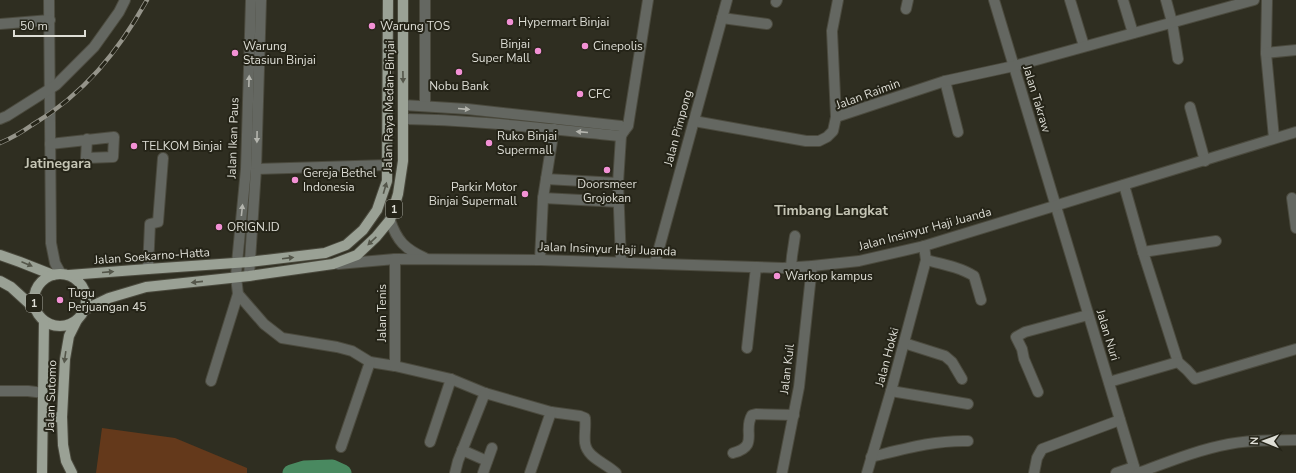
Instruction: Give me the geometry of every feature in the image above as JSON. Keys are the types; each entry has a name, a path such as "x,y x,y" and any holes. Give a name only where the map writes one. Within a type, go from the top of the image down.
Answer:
{"main road":[{"name":"Jalan Raya Medan-Binjai","path":"236,263 325,253 346,245 363,230 377,210 387,181 388,165 388,0"},
{"name":"Jalan Raya Medan-Binjai","path":"249,276 333,264 357,255 376,237 390,220 398,194 403,161 403,0"},
{"path":"389,38 403,38"},
{"name":"1","path":"0,255 79,282 85,292 86,304 77,320 64,326 57,327 40,318 34,308 11,287 0,280"},
{"name":"Jalan Soekarno-Hatta","path":"61,275 236,263"},
{"name":"1","path":"34,308 34,294 41,282 61,275"},
{"name":"1","path":"84,310 109,298 146,287 249,276"},
{"name":"Jalan Sutomo","path":"72,473 66,461 63,445 62,417 65,359 69,336 77,320"},
{"name":"Jalan Sutomo","path":"42,473 44,321"},
{"path":"43,418 62,417"}],"street":[{"path":"49,0 51,243 55,263 61,275"},
{"path":"0,119 56,85 94,47 119,12 125,0"},
{"path":"425,0 425,106"},
{"path":"622,134 628,126 648,0"},
{"name":"Jalan Pimpong","path":"655,263 727,0"},
{"path":"836,116 832,31 838,0"},
{"name":"Jalan Takraw","path":"994,0 1056,205"},
{"path":"1070,0 1084,46"},
{"path":"1123,0 1133,33"},
{"path":"1166,0 1172,22 1178,59"},
{"name":"Jalan Raimin","path":"694,120 806,141 818,140 827,137 833,131 836,116 945,81 1014,66 1254,0"},
{"path":"1267,0 1266,53 1274,138"},
{"name":"Jalan Ikan Paus","path":"249,276 256,169 252,1"},
{"name":"Jalan Ikan Paus","path":"238,294 236,263 246,169 252,1"},
{"path":"722,18 767,24"},
{"path":"0,24 50,20"},
{"path":"1266,53 1296,50"},
{"path":"945,81 958,132"},
{"path":"403,105 440,107 621,126 623,128 618,183 621,262"},
{"path":"440,107 440,120"},
{"path":"1190,107 1205,161"},
{"path":"404,119 440,120 554,130 622,134"},
{"path":"540,260 543,198 554,130"},
{"name":"Jalan Insinyur Haji Juanda","path":"333,264 395,259 540,260 792,267 859,261 924,246 1296,132"},
{"path":"50,144 87,139"},
{"path":"148,269 150,224 158,222 163,158"},
{"path":"256,169 388,165"},
{"path":"546,179 618,183"},
{"path":"1124,185 1143,252 1178,362 1188,370 1195,380 1296,348"},
{"path":"543,198 619,202"},
{"path":"1292,198 1296,226"},
{"name":"Jalan Nuri","path":"1056,205 1136,471"},
{"name":"Jalan Insinyur Haji Juanda","path":"390,220 397,237 404,246 414,253 429,260"},
{"path":"792,267 795,236"},
{"path":"1143,252 1216,241"},
{"name":"Jalan Hokki","path":"867,473 891,391 926,260 924,246"},
{"name":"Jalan Tenis","path":"395,259 395,366"},
{"path":"926,260 958,269 974,276 980,300"},
{"name":"Jalan Kuil","path":"782,473 794,416 812,266"},
{"path":"747,348 756,267"},
{"path":"238,294 264,324 282,338 337,347 352,351 370,362 395,366 451,379 485,393 551,412 585,418 586,424 584,441 587,452 607,465 616,473"},
{"path":"211,381 238,294"},
{"path":"1038,392 1016,337 1025,332 1088,315"},
{"path":"904,343 945,356 952,362 962,379"},
{"path":"341,447 370,362"},
{"path":"1109,382 1178,362"},
{"path":"430,442 451,379"},
{"path":"0,391 28,391 44,393"},
{"path":"891,391 968,404"},
{"path":"455,473 462,450 485,393"},
{"path":"530,473 551,412"},
{"path":"733,453 742,451 747,447 749,438 749,420 752,415 794,416"},
{"path":"1034,473 1037,458 1042,449 1120,420"},
{"path":"872,457 923,444 948,440 968,441"},
{"path":"1116,473 1136,471 1197,451 1229,444 1296,440"},
{"path":"483,473 492,448"},
{"path":"462,450 488,461"}],"shaded area":[{"path":"102,428 175,438 247,468 247,473 96,473"}],"waterway":[{"path":"291,473 304,469 332,468 343,473"}],"railway":[{"path":"0,143 51,113 84,86 112,54 147,0"}],"place":[{"name":"Hypermart Binjai","path":"510,22"},
{"name":"Warung TOS","path":"372,26"},
{"name":"Cinepolis","path":"585,46"},
{"name":"Binjai Super Mall","path":"538,51"},
{"name":"Warung Stasiun Binjai","path":"235,53"},
{"name":"Nobu Bank","path":"459,72"},
{"name":"CFC","path":"580,94"},
{"name":"Ruko Binjai Supermall","path":"489,143"},
{"name":"TELKOM Binjai","path":"134,146"},
{"name":"Doorsmeer Grojokan","path":"607,170"},
{"name":"Gereja Bethel Indonesia","path":"295,180"},
{"name":"Parkir Motor Binjai Supermall","path":"525,194"},
{"name":"ORIGN.ID","path":"219,227"},
{"name":"Warkop kampus","path":"777,276"},
{"name":"Tugu Perjuangan 45","path":"60,300"}],"district":[{"name":"Jatinegara","path":"58,163"},
{"name":"Timbang Langkat","path":"831,210"}]}
